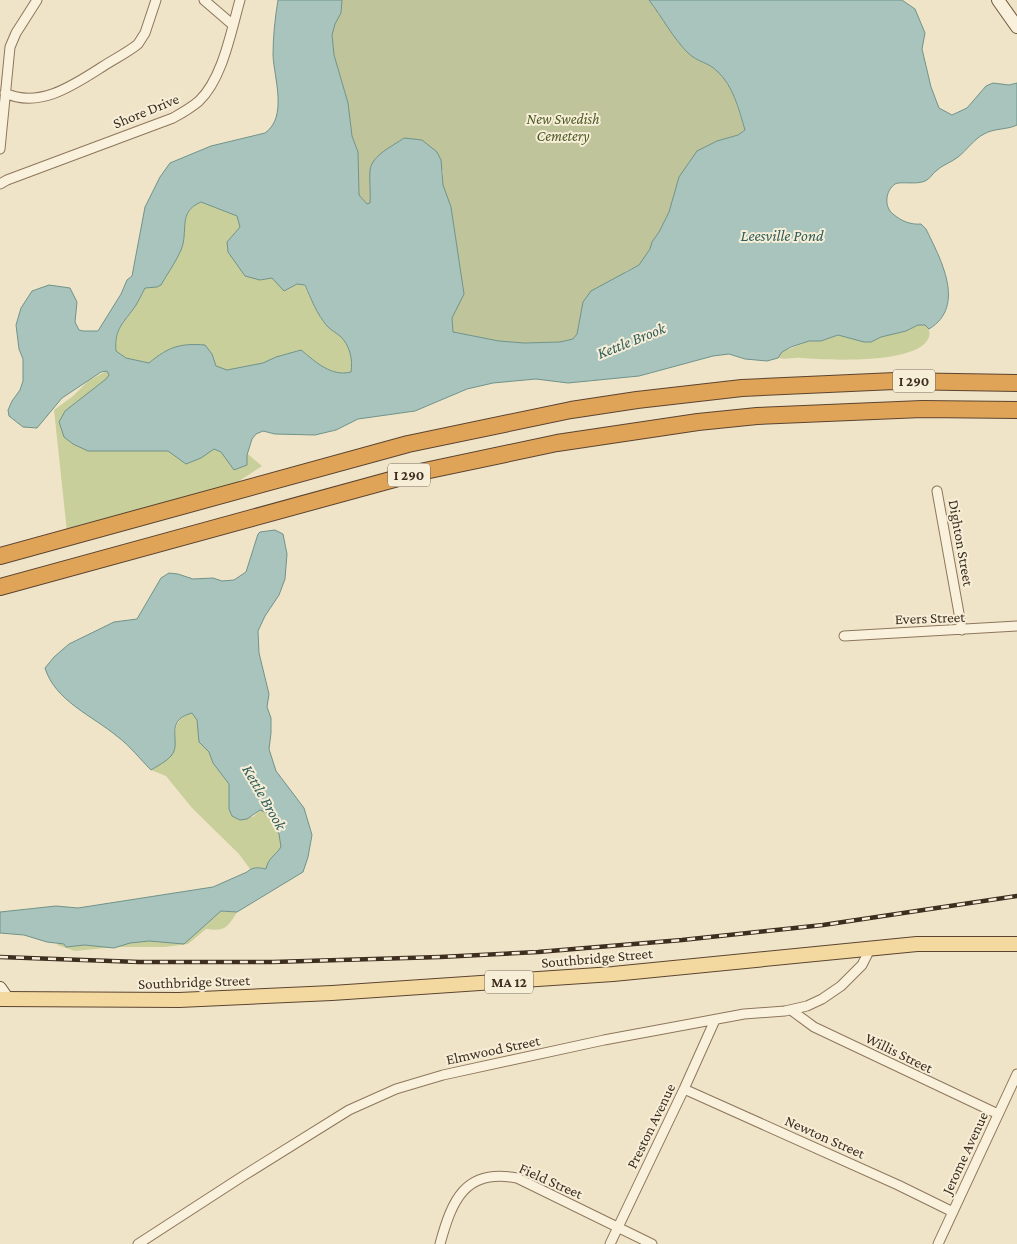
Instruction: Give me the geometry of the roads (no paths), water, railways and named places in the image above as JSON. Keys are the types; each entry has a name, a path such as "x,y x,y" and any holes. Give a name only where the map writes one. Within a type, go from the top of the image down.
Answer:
{"highway":[{"name":"I 290","path":"0,556 408,444 580,409 654,397 756,387 895,381 1017,382"},
{"name":"I 290","path":"0,587 438,467 575,439 707,421 792,414 922,409 1017,410"}],"main road":[{"path":"998,0 1017,27"},
{"name":"Southbridge Street","path":"2,995 180,1000 613,974 917,944 1017,944"}],"street":[{"path":"0,149 8,56 12,39 37,0"},
{"path":"5,93 18,98 31,98 55,93 79,81 138,44 146,33 156,0"},
{"path":"204,0 233,25"},
{"name":"Shore Drive","path":"0,184 173,118 187,110 208,91 218,71 240,0"},
{"name":"Dighton Street","path":"937,491 962,630"},
{"name":"Evers Street","path":"844,636 1017,626"},
{"name":"Elmwood Street","path":"138,1244 329,1122 349,1110 388,1092 443,1075 604,1040 744,1014 791,1010 807,1006 822,1000 841,986 862,965 870,949"},
{"name":"Willis Street","path":"791,1010 814,1027 998,1114"},
{"name":"Preston Avenue","path":"610,1244 684,1089 714,1020"},
{"name":"Jerome Avenue","path":"938,1244 1017,1074"},
{"name":"Newton Street","path":"684,1089 898,1185 953,1212"},
{"name":"Field Street","path":"440,1244 454,1205 462,1192 470,1184 493,1176 517,1178 652,1244"}],"water":[{"name":"Leesville Pond","path":"278,0 342,0 341,13 332,35 334,55 348,103 352,136 358,152 359,195 367,204 370,203 370,170 372,165 379,155 404,138 422,140 437,152 441,160 443,185 451,207 464,294 452,318 453,332 499,341 524,343 560,342 573,339 577,334 583,302 591,291 639,265 650,249 669,212 679,177 697,151 717,141 738,135 745,130 735,98 723,77 714,68 688,53 672,34 649,0 902,0 915,9 925,33 922,49 931,87 939,108 952,115 967,108 986,86 993,83 1009,85 1017,83 1017,125 988,132 980,136 958,157 938,169 927,180 918,183 897,183 889,191 887,203 890,211 903,221 921,224 926,229 943,267 947,281 947,308 940,319 929,329 925,325 918,325 906,331 881,337 871,342 838,335 821,341 809,341 791,347 782,352 778,358 767,361 745,359 729,354 713,356 639,376 568,383 536,379 493,383 467,389 415,411 358,419 336,430 315,435 275,434 263,431 256,434 252,439 247,455 247,465 234,470 221,452 214,449 201,458 186,464 168,451 88,451 73,444 64,437 59,422 65,411 106,379 109,375 107,371 101,372 62,398 37,428 23,427 9,416 8,410 23,381 23,359 19,349 16,325 21,308 32,291 49,285 70,288 77,302 75,322 79,330 98,331 121,294 127,280 132,276 145,207 160,177 170,163 211,146 265,133 272,126 278,107 273,55","holes":["201,202 237,216 240,227 227,242 228,252 245,276 260,280 272,278 284,291 297,284 305,285 323,321 346,344 352,363 351,372 344,373 330,370 318,364 301,350 263,363 227,370 216,366 212,354 205,345 175,347 162,353 149,363 126,358 116,351 118,331 145,288 161,285 179,254 183,243 186,217 189,211"]},
{"name":"Kettle Brook","path":"275,530 283,534 287,554 285,579 279,595 265,616 258,631 259,653 269,694 267,707 271,718 271,733 269,749 276,771 304,808 312,835 303,872 237,912 221,911 184,944 149,941 130,943 114,948 85,945 66,947 64,944 47,942 24,935 0,933 0,912 56,906 78,908 213,887 253,868 266,869 270,860 281,847 279,834 271,813 260,810 247,819 240,820 232,816 229,809 229,784 213,763 209,752 199,742 197,720 192,713 178,721 175,727 175,745 171,756 151,770 131,748 66,699 50,680 45,668 69,644 114,622 137,619 161,578 169,573 193,579 234,580 246,572 258,534"}],"railway":[{"path":"0,957 139,962 273,962 538,952 682,940 823,925 1017,896"}],"park label":[{"name":"New Swedish Cemetery","path":"563,128"}]}
